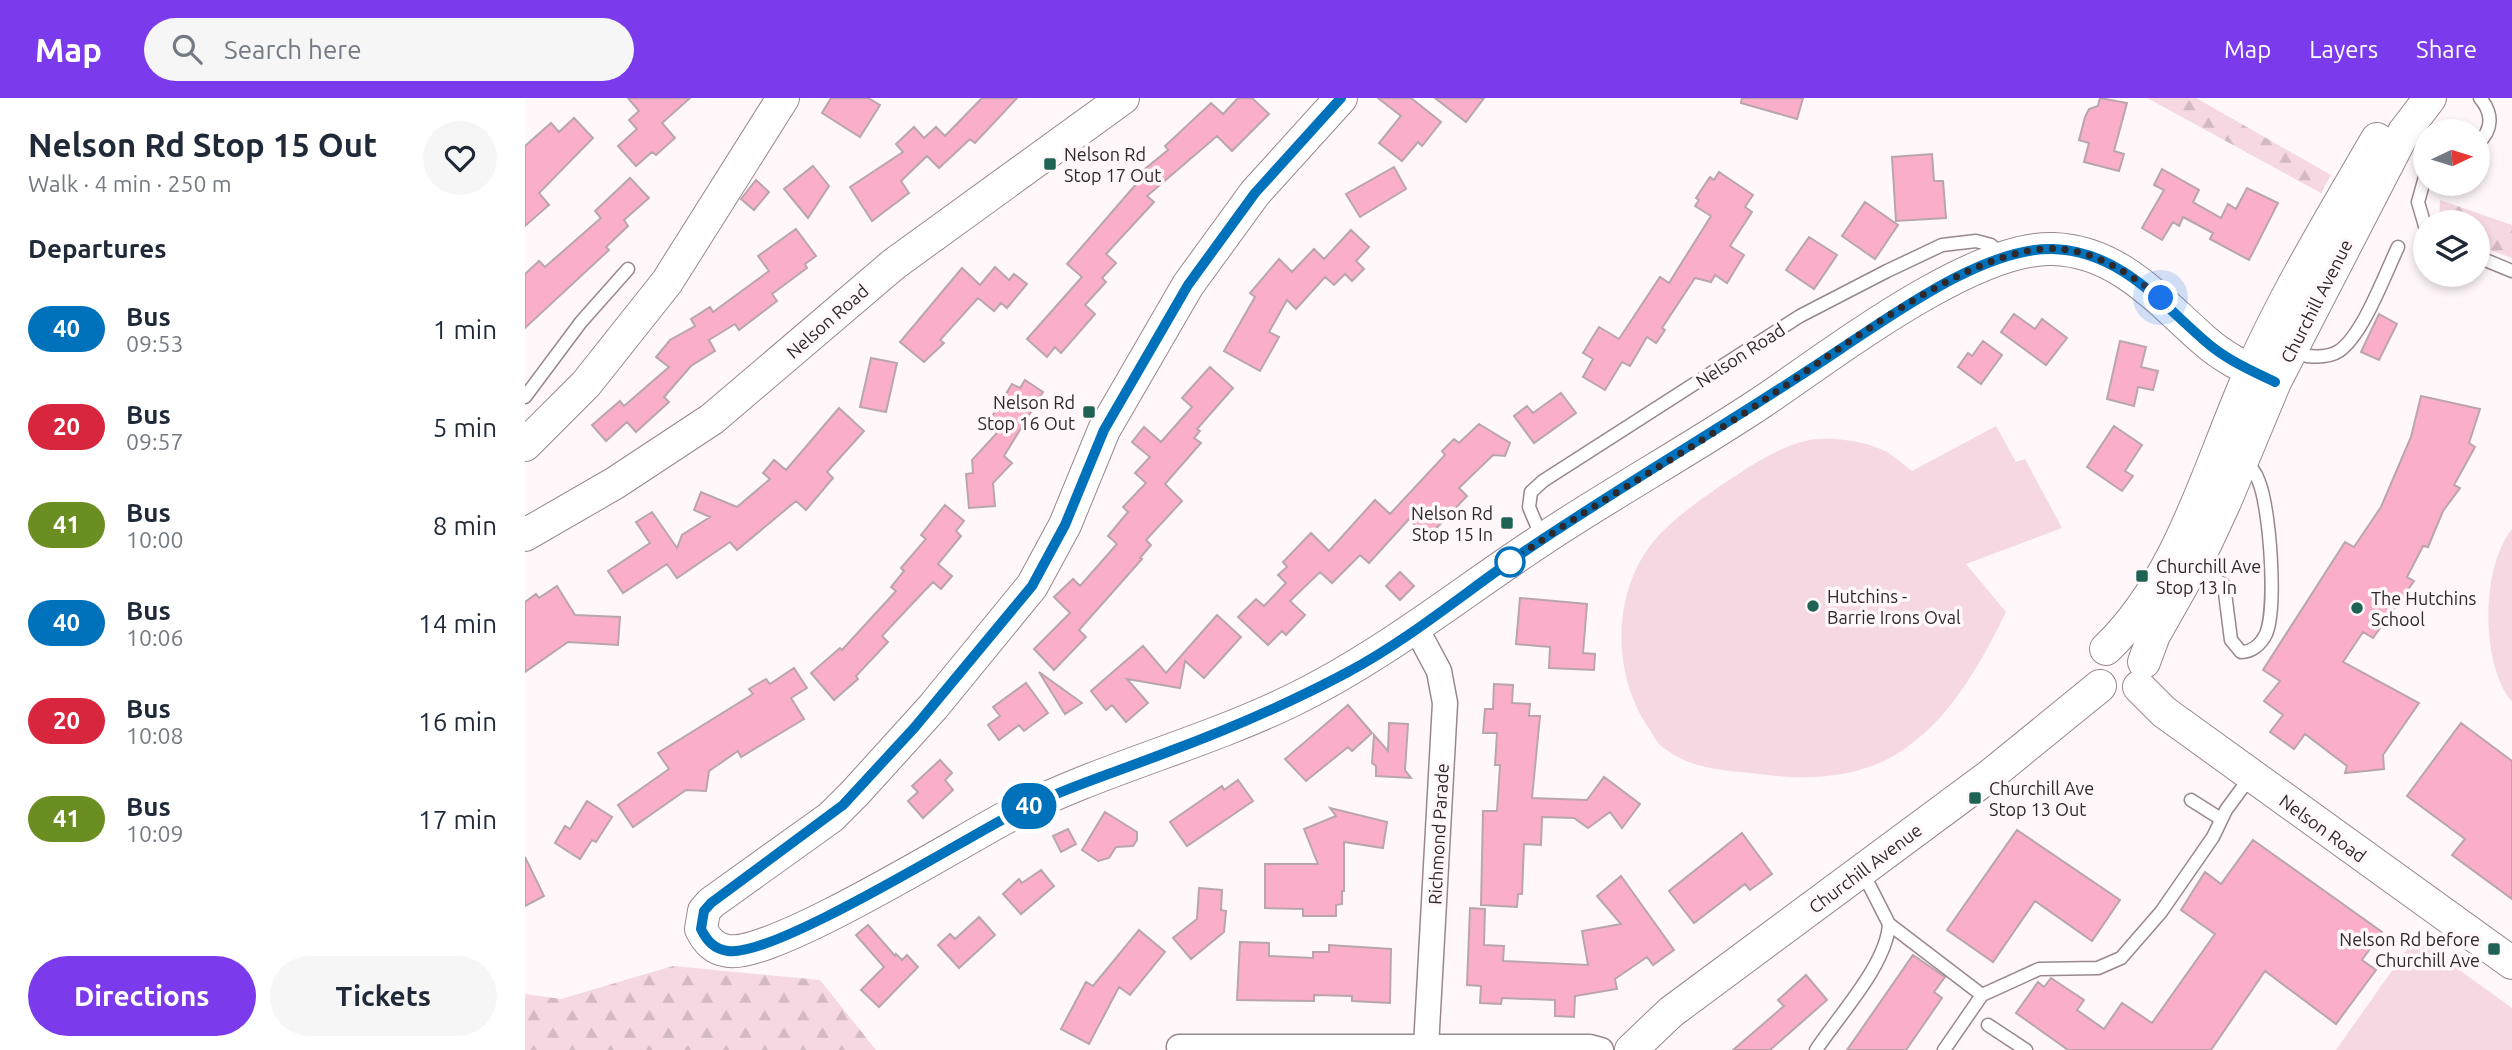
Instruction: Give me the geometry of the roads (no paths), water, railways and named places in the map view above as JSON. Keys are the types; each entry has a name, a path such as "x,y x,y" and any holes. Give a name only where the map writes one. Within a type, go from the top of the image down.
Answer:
{"street":[{"path":"525,445 586,384 667,282 783,98"},
{"name":"Nelson Road","path":"525,536 626,477 712,419 894,264 1123,98"},
{"path":"1341,98 1255,193 1188,285 1104,430 1065,525 1032,586 924,717 831,817 720,894 704,911 701,929 711,944 728,951 741,951 766,943 876,891 1017,811 1289,703 1354,669 1542,539 1755,407 1883,321 1958,276 2005,258 2051,248 2086,253 2127,272 2161,298 2207,343 2263,376"},
{"name":"Churchill Avenue","path":"2142,675 2154,635 2205,545 2243,461 2263,376 2326,226 2401,98"},
{"name":"Churchill Avenue","path":"2106,649 2132,624 2159,581 2211,465 2404,132 2430,98"},
{"name":"Richmond Parade","path":"1416,628 1439,671 1445,703 1426,1047"},
{"path":"2129,646 2142,675 2119,696 2100,686 2094,669 2106,649 2129,646"},
{"name":"Nelson Road","path":"2142,675 2164,712 2512,962"},
{"name":"Churchill Avenue","path":"1631,1050 1671,1012 1992,774 2100,686"},
{"path":"1179,1046 1590,1047 1601,1050"}],"lane":[{"path":"2485,100 2489,119"},
{"name":"Nelson Road","path":"1542,539 1529,507 1531,492 1543,481 1800,316 1941,245 1976,241 1991,246 2005,258"},
{"path":"2307,356 2322,357 2339,351 2351,338 2398,247"},
{"path":"2490,262 2512,271"},
{"path":"525,397 581,322 628,269"},
{"path":"2187,577 2209,575 2224,585 2233,646 2241,652 2252,650 2265,636 2269,622 2269,539 2260,484 2251,467 2243,461 2211,465"},
{"path":"1944,1050 1982,995 2039,969 2098,968 2121,958 2161,912 2251,776"},
{"path":"2191,800 2221,819"},
{"path":"1862,870 1889,923 1982,995"},
{"path":"1816,1050 1879,961 1887,943 1889,923"},
{"path":"1988,1025 2025,1050"}],"place":[{"name":"Nelson Rd Stop 17 Out","path":"1050,164"},
{"name":"Nelson Rd Stop 16 Out","path":"1089,412"},
{"name":"Nelson Rd Stop 15 In","path":"1507,523"},
{"name":"Churchill Ave Stop 13 In","path":"2142,576"},
{"name":"Hutchins - Barrie Irons Oval","path":"1813,606"},
{"name":"The Hutchins School","path":"2357,608"},
{"name":"Churchill Ave Stop 13 Out","path":"1975,798"},
{"name":"Nelson Rd before Churchill Ave","path":"2494,949"}]}
